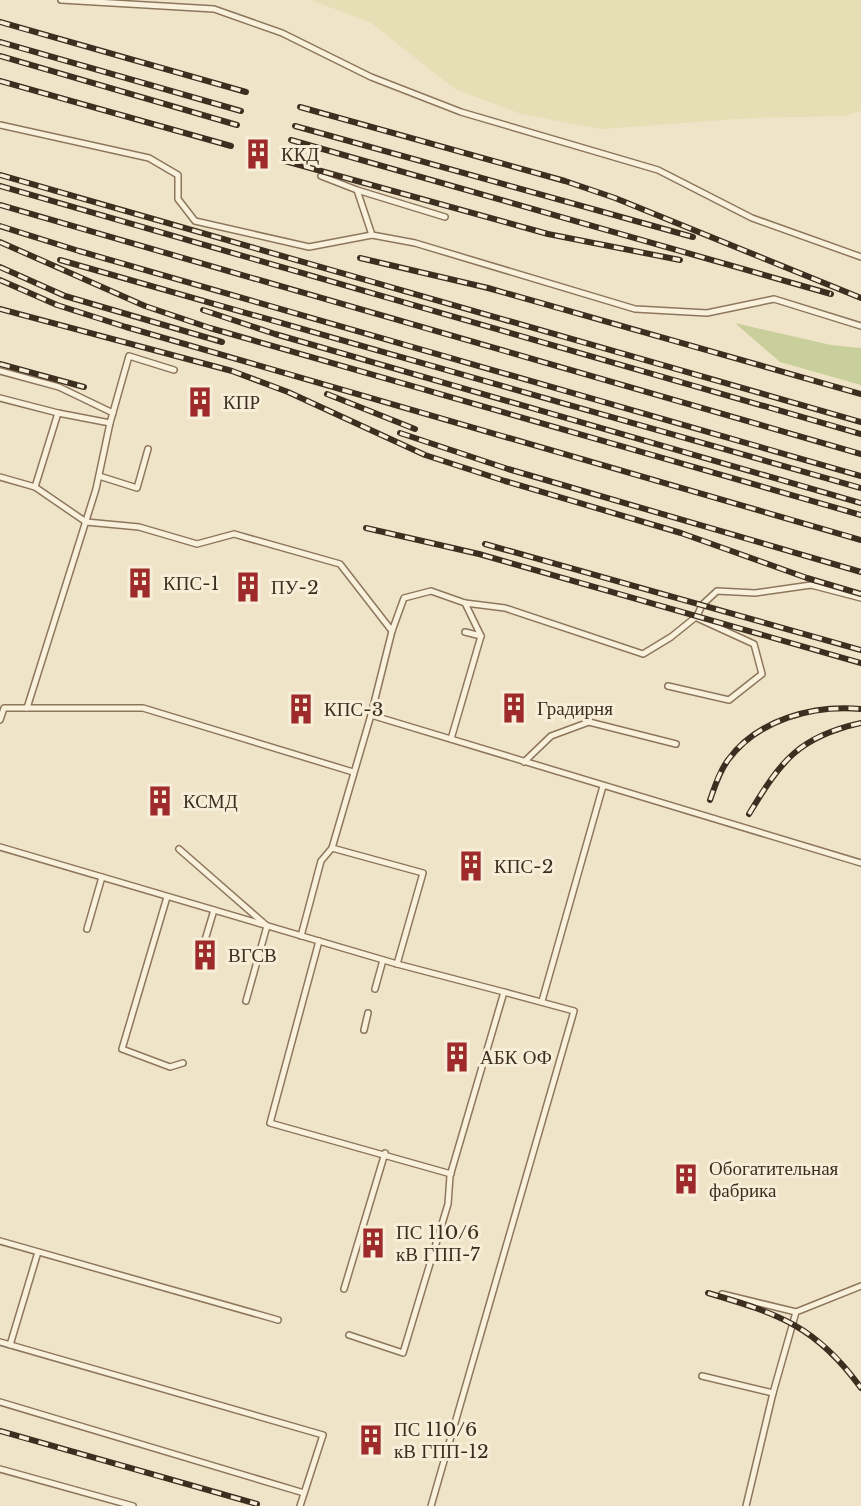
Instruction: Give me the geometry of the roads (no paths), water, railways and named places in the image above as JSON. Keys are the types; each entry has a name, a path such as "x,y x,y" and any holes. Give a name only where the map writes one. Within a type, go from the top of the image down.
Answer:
{"lane":[{"path":"61,0 214,9 282,33 371,77 461,112 658,170 751,218 861,257"},
{"path":"0,125 149,158 178,175 178,199 195,221 309,247 372,235 415,243 635,309 707,313 774,299 861,326"},
{"path":"321,176 445,217"},
{"path":"357,190 372,235"},
{"path":"27,708 86,522 129,356 174,370"},
{"path":"0,371 59,387 113,413"},
{"path":"0,398 58,413 110,422"},
{"path":"35,486 58,413"},
{"path":"99,476 137,488 148,449"},
{"path":"0,477 35,486 86,522 139,527 197,544 234,534 340,564 392,631"},
{"path":"301,936 321,861 332,848 371,715 392,631 404,598 431,591 465,603 505,608 643,654 671,637 695,617 702,605 717,590 755,593 811,585 861,598"},
{"path":"451,739 481,635 465,603"},
{"path":"668,686 729,700 762,674 754,644 695,617"},
{"path":"465,632 481,635"},
{"path":"0,720 2,708 143,708 353,772"},
{"path":"371,715 861,863"},
{"path":"524,762 551,736 589,722 676,744"},
{"path":"542,1001 603,786"},
{"path":"0,847 397,964 574,1011 431,1506"},
{"path":"332,848 423,873 397,964"},
{"path":"179,849 267,926"},
{"path":"87,929 102,877"},
{"path":"166,897 122,1049 170,1067 183,1063"},
{"path":"205,940 214,910"},
{"path":"246,1001 267,926"},
{"path":"319,941 270,1123 385,1153 451,1174"},
{"path":"375,989 383,960"},
{"path":"349,1335 403,1353 448,1204 451,1174 504,992"},
{"path":"364,1030 368,1013"},
{"path":"344,1289 385,1153"},
{"path":"0,1241 278,1320"},
{"path":"10,1345 38,1252"},
{"path":"722,1294 796,1312 861,1286"},
{"path":"746,1506 796,1312"},
{"path":"0,1342 323,1435 300,1506"},
{"path":"702,1376 773,1393"},
{"path":"0,1402 304,1493"},
{"path":"0,1469 133,1506"}],"railway":[{"path":"0,22 246,92"},
{"path":"0,42 241,111"},
{"path":"0,56 237,125"},
{"path":"0,81 231,146"},
{"path":"300,107 565,181 615,198 861,298"},
{"path":"295,126 693,237"},
{"path":"291,140 831,294"},
{"path":"285,161 548,234 680,260"},
{"path":"0,175 861,422"},
{"path":"0,186 861,434"},
{"path":"0,205 861,454"},
{"path":"0,226 861,476"},
{"path":"0,242 145,306 210,328 861,515"},
{"path":"360,258 488,288 861,394"},
{"path":"60,260 861,488"},
{"path":"0,267 65,296 222,342"},
{"path":"0,280 57,305 126,327 861,540"},
{"path":"0,309 232,371 288,392 425,455 681,533 807,578 861,594"},
{"path":"203,310 275,334 861,503"},
{"path":"0,364 84,387"},
{"path":"327,394 415,429"},
{"path":"400,433 508,469 861,572"},
{"path":"366,528 479,554 861,663"},
{"path":"485,544 861,650"},
{"path":"710,800 725,765 740,746 755,734 771,725 806,713 843,708 861,709"},
{"path":"749,814 771,779 793,754 821,736 861,723"},
{"path":"708,1293 776,1316 812,1336 861,1388"},
{"path":"0,1431 257,1504"}],"place":[{"name":"ККД","path":"258,154"},
{"name":"КПР","path":"200,402"},
{"name":"КПС-1","path":"140,583"},
{"name":"ПУ-2","path":"248,587"},
{"name":"Градирня","path":"514,708"},
{"name":"КПС-3","path":"301,709"},
{"name":"КСМД","path":"160,801"},
{"name":"КПС-2","path":"471,866"},
{"name":"ВГСВ","path":"205,955"},
{"name":"АБК ОФ","path":"457,1057"},
{"name":"Обогатительная фабрика","path":"686,1179"},
{"name":"ПС 110/6 кВ ГПП-7","path":"373,1243"},
{"name":"ПС 110/6 кВ ГПП-12","path":"371,1440"}]}
